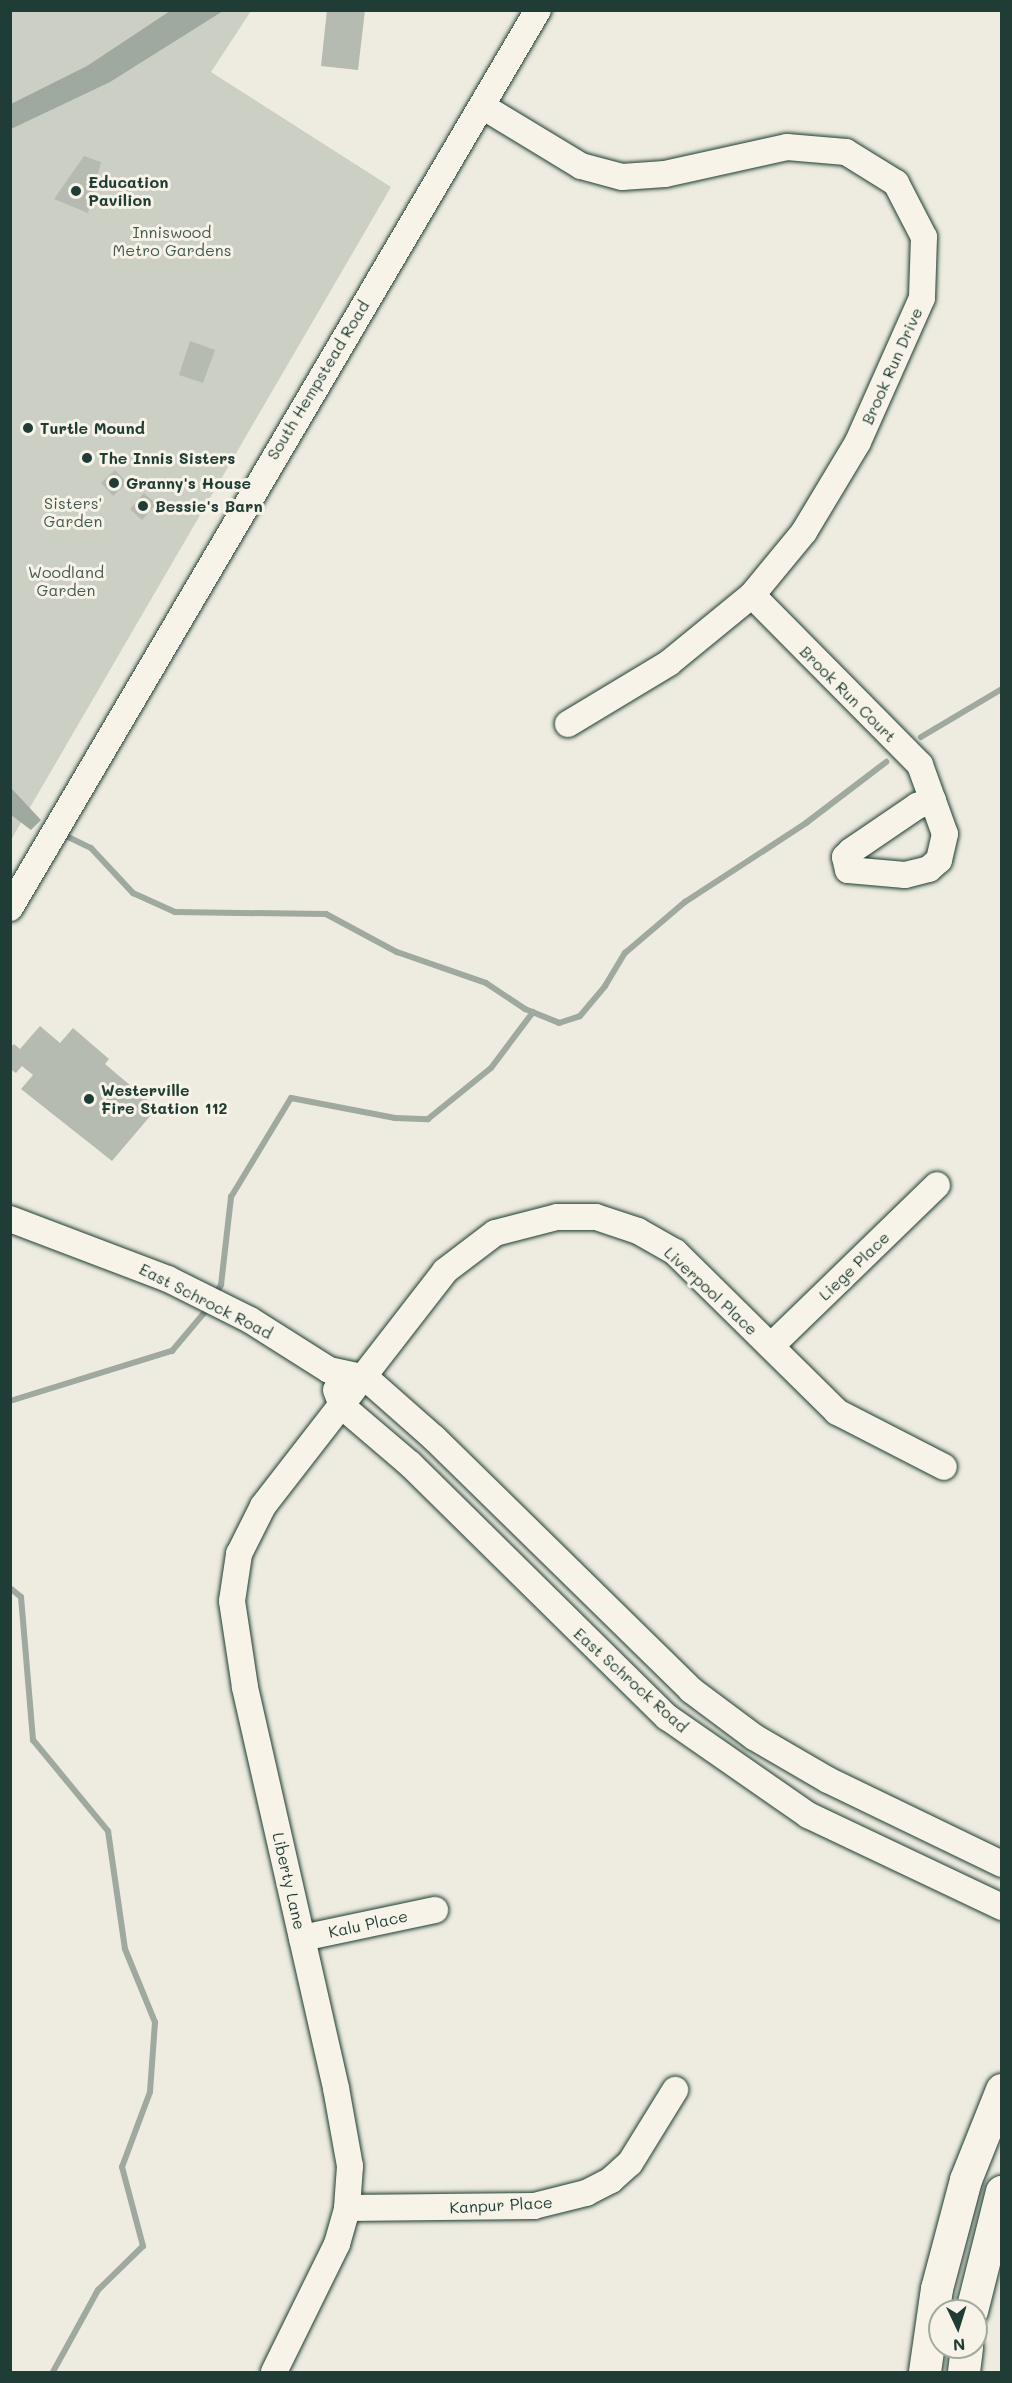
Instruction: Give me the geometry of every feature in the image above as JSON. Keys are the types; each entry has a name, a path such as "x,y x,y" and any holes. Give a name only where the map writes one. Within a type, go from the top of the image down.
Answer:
{"main road":[{"path":"925,2373 937,2289 966,2180 1002,2090"},
{"path":"975,2299 1002,2192"}],"street":[{"name":"South Hempstead Road","path":"10,908 62,816 538,10"},
{"name":"Brook Run Drive","path":"482,106 581,166 622,177 665,174 787,147 846,152 896,183 924,237 922,298 858,442 804,532 752,595 669,663 568,724"},
{"name":"Brook Run Court","path":"752,595 920,765 933,800"},
{"name":"Liege Place","path":"771,1346 937,1185"},
{"name":"Liverpool Place","path":"342,1406 366,1378 444,1271 467,1250 495,1233 557,1217 596,1217 638,1231 675,1252 837,1412 944,1467"},
{"name":"East Schrock Road","path":"10,1219 84,1245 168,1279 250,1320 329,1370 366,1378 434,1437 691,1690 754,1737 828,1780 1002,1864"},
{"name":"East Schrock Road","path":"329,1370 342,1406 410,1464 667,1717 808,1815 1002,1907"},
{"name":"Liberty Lane","path":"274,2373 337,2244 347,2208 348,2155 302,1938 244,1687 232,1601 239,1554 263,1506 342,1406"},
{"name":"Kalu Place","path":"302,1938 435,1910"},
{"name":"Kanpur Place","path":"347,2208 534,2206 586,2193 611,2180 630,2163 675,2090"}],"green space":[{"name":"Inniswood Metro Gardens","path":"10,11 251,11 211,72 391,187 11,840"}],"shaded area":[{"path":"170,11 223,11 110,82 11,129 11,104 87,66"},
{"path":"11,788 41,820 31,830 11,815"}],"building":[{"path":"327,10 365,10 358,70 321,66"},
{"name":"Education Pavilion","path":"84,156 101,162 88,213 54,199"},
{"path":"190,341 215,350 203,383 179,375"},
{"name":"Granny's House","path":"115,470 127,483 113,496 101,483"},
{"name":"Bessie's Barn","path":"144,493 156,504 142,520 130,509"},
{"name":"Westerville Fire Station 112","path":"40,1026 60,1043 73,1028 109,1059 105,1064 157,1108 112,1161 21,1089 33,1075 22,1066 16,1073 10,1069 10,1048 14,1044 20,1049"}],"waterway":[{"path":"921,737 1002,689"},
{"path":"60,833 91,848 133,893 175,912 326,914 397,952 486,983 525,1009 559,1023 580,1016 605,986 625,953 685,902 806,823 886,762"},
{"path":"215,1295 221,1285 231,1197 291,1098 395,1118 428,1119 491,1068 533,1012"},
{"path":"10,1401 172,1351 209,1307"},
{"path":"10,1588 21,1597 33,1740 108,1831 125,1949 155,2022 150,2092 122,2167 143,2246 98,2290 53,2372"}],"place":[{"name":"Education Pavilion","path":"76,191"},
{"name":"Turtle Mound","path":"28,428"},
{"name":"The Innis Sisters","path":"87,458"},
{"name":"Granny's House","path":"114,483"},
{"name":"Bessie's Barn","path":"143,506"},
{"name":"Westerville Fire Station 112","path":"89,1099"}],"park label":[{"name":"Sisters' Garden","path":"73,512"},
{"name":"Woodland Garden","path":"66,581"}]}
